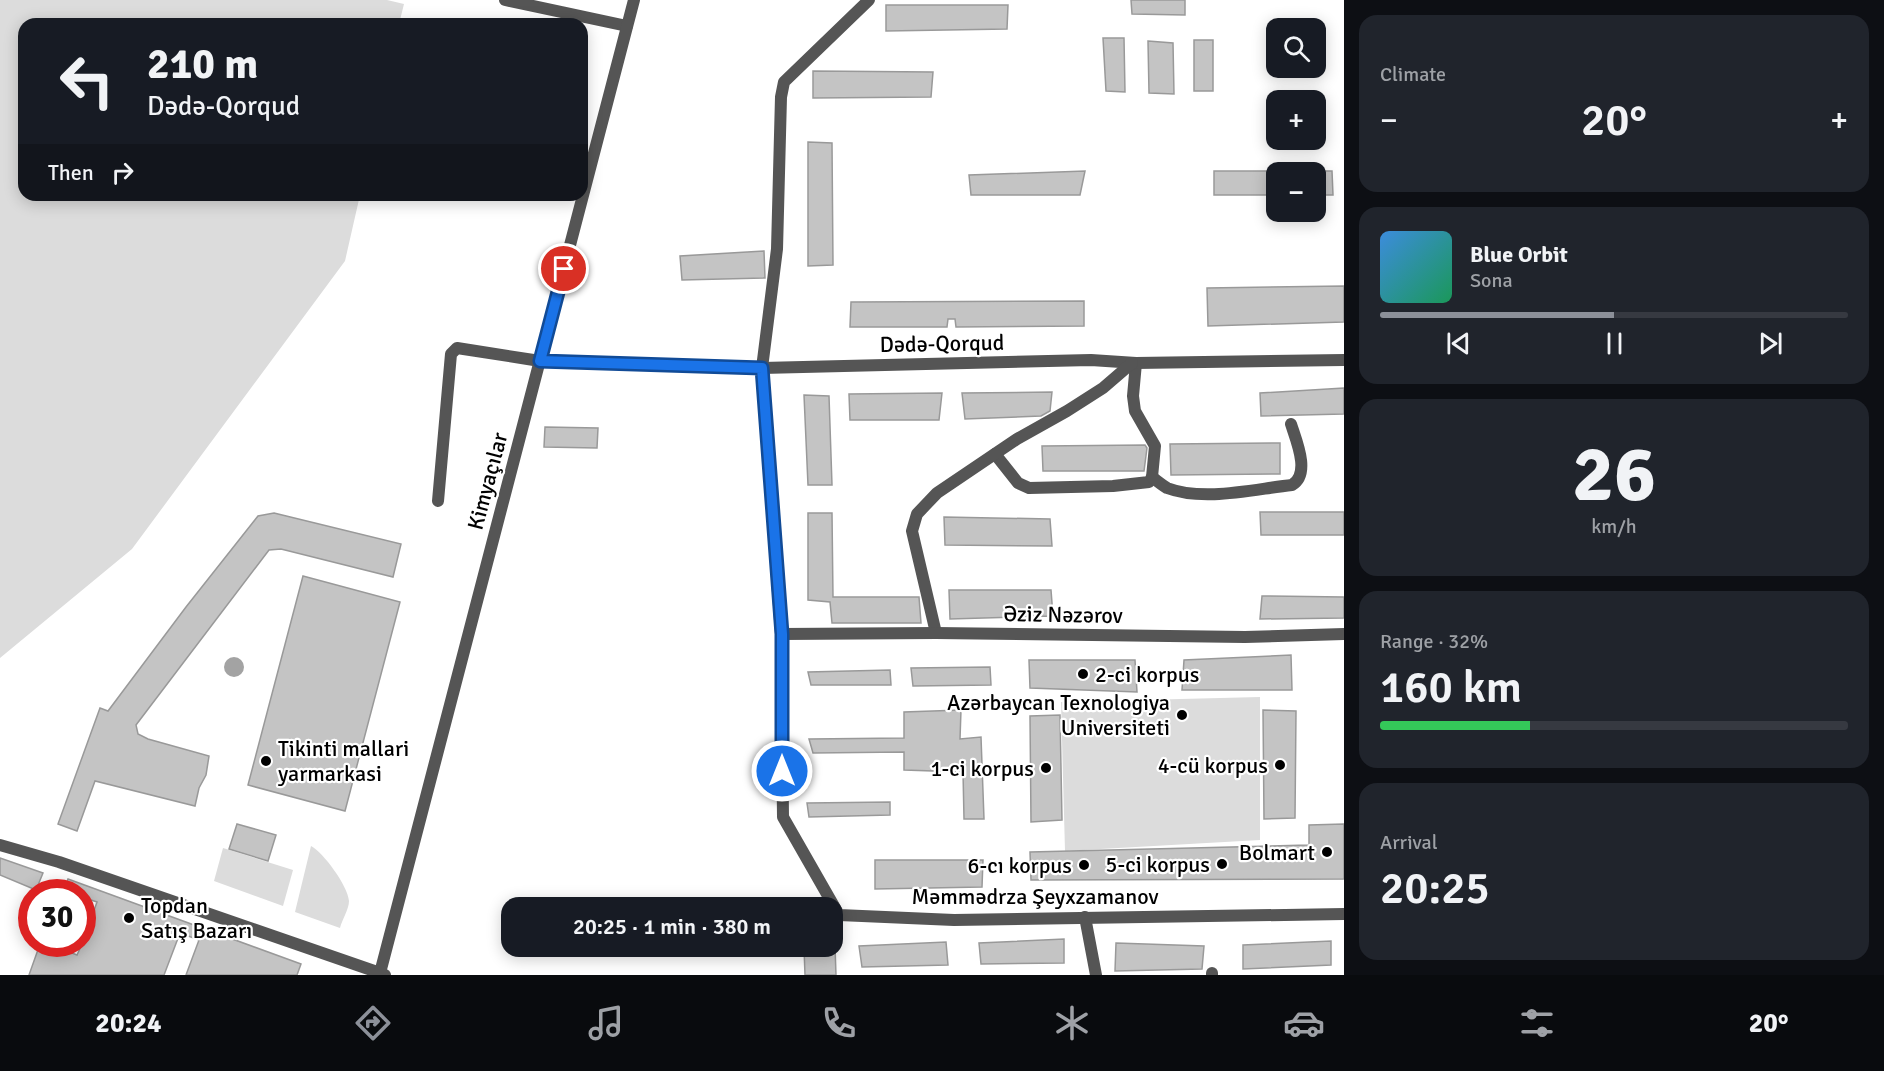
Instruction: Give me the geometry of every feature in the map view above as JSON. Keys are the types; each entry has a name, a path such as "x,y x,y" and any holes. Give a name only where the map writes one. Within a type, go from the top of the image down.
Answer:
{"street":[{"path":"505,0 627,26"},
{"name":"Kimyaçılar","path":"588,176 634,0"},
{"path":"782,634 762,368 777,249 781,97 784,82 869,0"},
{"name":"Kimyaçılar","path":"382,974 582,201"},
{"name":"Dədə-Qorqud","path":"438,501 451,354 457,348 540,361 762,368 1091,360 1134,363 1344,360"},
{"path":"936,633 912,531 917,514 937,493 995,454 1103,388 1134,363"},
{"path":"995,454 1018,483 1029,488 1136,485 1149,482 1152,477 1155,446 1135,411 1134,363"},
{"path":"1152,477 1166,487 1176,490 1224,494 1292,485 1300,477 1301,462 1291,424"},
{"name":"Əziz Nəzərov","path":"782,634 936,633 1245,637 1344,634"},
{"name":"Məmmədrza Şeyxzamanov","path":"782,634 783,817 839,915 954,920 1344,914"},
{"path":"0,845 59,862 382,974"},
{"path":"1085,917 1096,975"}],"shaded area":[{"path":"0,0 387,0 404,4 400,18 18,18 18,201 359,201 345,261 132,549 0,658"},
{"path":"234,657 241,660 244,667 241,674 234,677 227,674 224,667 227,660"},
{"path":"1260,697 1260,840 1065,851 1061,702"},
{"path":"311,846 334,870 348,895 349,904 340,928 295,912"},
{"path":"223,848 293,870 283,906 214,881"}],"building":[{"path":"1131,0 1185,0 1185,15 1132,14"},
{"path":"886,5 1008,5 1007,29 886,31"},
{"path":"1103,38 1124,38 1125,92 1106,91"},
{"path":"1194,40 1213,40 1213,91 1194,91"},
{"path":"1148,41 1173,43 1174,94 1149,93"},
{"path":"813,71 933,72 931,97 813,98"},
{"path":"808,142 832,143 833,265 808,266"},
{"path":"1085,171 1080,195 971,195 969,175"},
{"path":"1214,171 1266,171 1266,195 1214,195"},
{"path":"1326,171 1332,171 1333,195 1326,195"},
{"path":"764,251 765,278 682,280 680,256"},
{"path":"1344,286 1344,322 1208,326 1207,288"},
{"path":"1084,301 1084,326 956,327 955,319 948,319 947,327 850,327 851,302"},
{"path":"1344,388 1344,414 1261,416 1260,393"},
{"path":"1052,392 1050,411 1041,416 965,419 962,393"},
{"path":"942,393 939,420 850,420 849,394"},
{"path":"804,395 829,396 832,485 808,485"},
{"path":"545,427 598,428 597,448 544,447"},
{"path":"1280,443 1280,474 1171,475 1170,444"},
{"path":"1145,445 1147,448 1144,471 1043,471 1042,446"},
{"path":"1260,512 1344,512 1344,535 1261,535"},
{"path":"274,513 401,544 393,577 281,549 269,550 136,725 138,734 148,739 209,756 206,775 199,788 195,806 95,781 77,831 58,824 100,708 108,711 258,516"},
{"path":"808,513 832,513 833,597 919,597 921,623 832,623 830,602 808,600"},
{"path":"944,517 1050,519 1052,546 945,545"},
{"path":"303,576 400,602 345,811 248,785"},
{"path":"949,590 1051,590 1053,616 950,619"},
{"path":"1262,596 1344,597 1344,618 1260,619"},
{"path":"1291,655 1292,690 1182,690 1184,660"},
{"name":"2-ci korpus","path":"1029,660 1135,660 1137,692 1030,688"},
{"path":"990,667 991,685 913,686 911,668"},
{"path":"890,670 891,685 811,685 808,672"},
{"path":"961,710 960,739 981,737 984,819 964,819 963,772 904,770 904,752 813,753 809,739 904,738 904,712"},
{"name":"4-cü korpus","path":"1263,710 1296,711 1295,818 1264,819"},
{"name":"1-ci korpus","path":"1060,715 1062,820 1031,822 1030,716"},
{"path":"890,802 890,815 809,817 807,803"},
{"path":"237,824 276,835 268,861 229,849"},
{"path":"1344,824 1344,879 1031,880 1030,852 1309,845 1309,825"},
{"path":"0,858 43,873 41,879 18,879 18,882 0,875"},
{"path":"875,860 983,860 982,887 875,889"},
{"path":"96,889 301,964 297,975 186,975 199,940 180,933 164,975 29,975 35,957 96,957"},
{"path":"1064,939 1064,963 981,964 979,943"},
{"path":"1331,941 1331,965 1243,969 1243,945"},
{"path":"946,942 948,965 862,967 859,946"},
{"path":"1116,943 1204,946 1202,969 1115,971"},
{"path":"804,957 835,957 836,975 805,975"}],"place":[{"name":"2-ci korpus","path":"1083,674"},
{"name":"Azərbaycan Texnologiya Universiteti","path":"1182,715"},
{"name":"Tikinti mallari yarmarkasi","path":"266,761"},
{"name":"4-cü korpus","path":"1280,765"},
{"name":"1-ci korpus","path":"1046,768"},
{"name":"Bolmart","path":"1327,852"},
{"name":"5-ci korpus","path":"1222,864"},
{"name":"6-cı korpus","path":"1084,865"},
{"name":"Topdan Satış Bazarı","path":"129,918"}],"route":[{"path":"564,269 540,361 762,368 782,634 782,771"}]}
